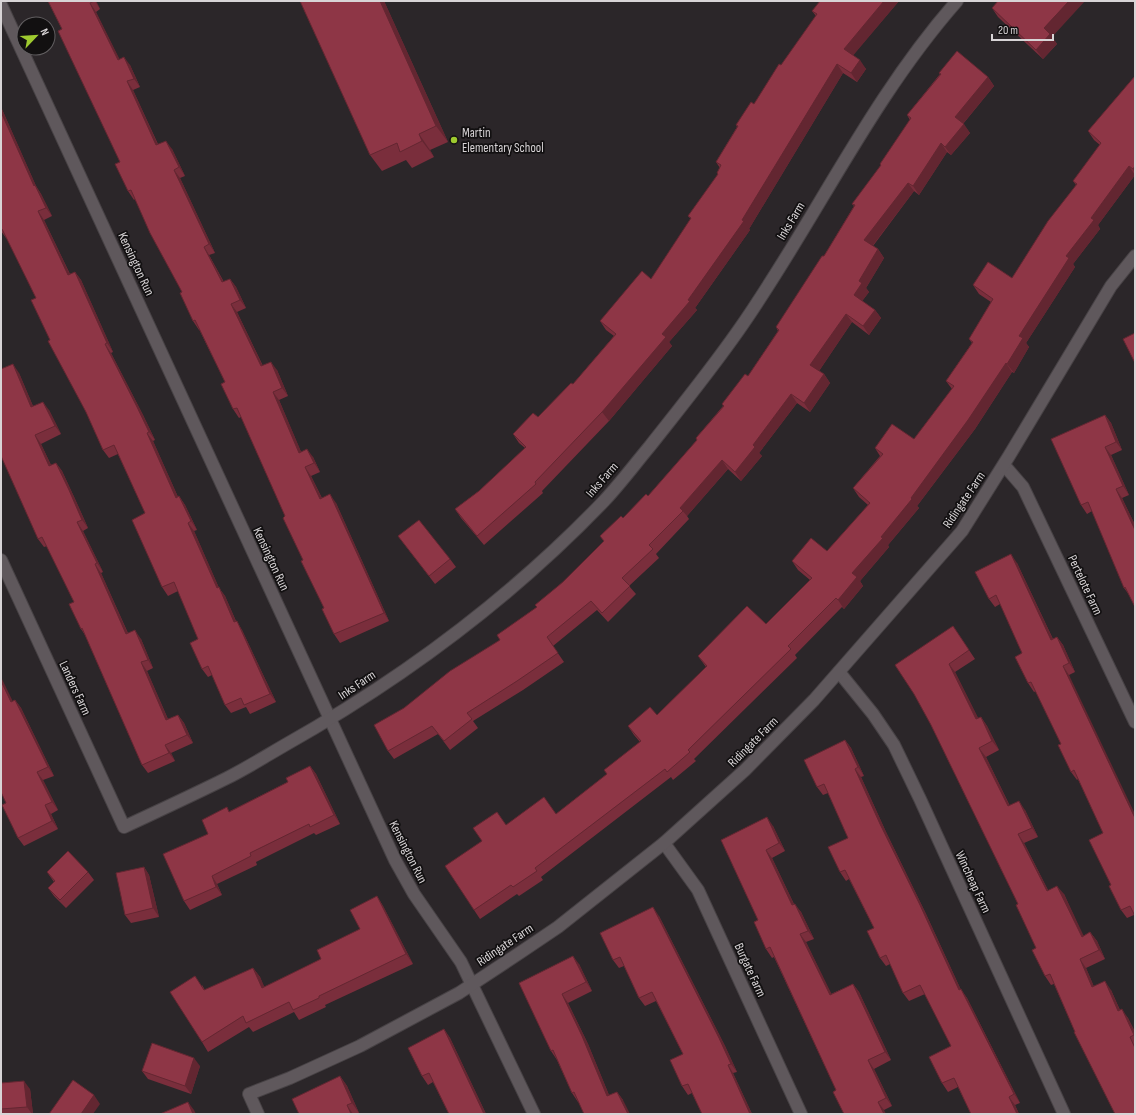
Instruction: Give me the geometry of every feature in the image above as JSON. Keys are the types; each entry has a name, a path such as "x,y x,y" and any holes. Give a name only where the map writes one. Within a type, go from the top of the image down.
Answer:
{"street":[{"name":"Inks Farm","path":"124,827 229,777 330,720 387,682 483,613 546,558 606,499 699,386 740,329 788,254 858,137 907,63 957,1"},
{"name":"Kensington Run","path":"1,6 395,860 414,894 461,962 473,984 534,1114"},
{"name":"Ridingate Farm","path":"258,1114 249,1094 290,1078 360,1046 473,984 558,927 664,843 745,770 839,672 962,531 1004,465 1111,286 1135,256"},
{"name":"Pertelote Farm","path":"1004,465 1023,486 1135,722"},
{"name":"Landers Farm","path":"1,560 124,827"},
{"name":"Wincheap Farm","path":"839,672 873,714 894,746 920,799 1064,1114"},
{"name":"Burgate Farm","path":"664,843 698,890 801,1114"}],"building":[{"path":"48,1 94,1 90,3 118,60 124,57 134,79 127,81 156,145 166,141 179,167 174,170 209,244 204,247 222,282 230,279 240,300 231,304 261,366 271,362 282,388 273,392 299,453 307,449 314,463 305,467 320,499 330,494 384,613 334,634 322,609 324,608 301,561 303,560 283,518 285,516 237,408 233,409 221,384 225,382 195,320 193,321 180,293 182,292 150,233 131,190 128,191 115,164 120,162 58,31 62,29"},
{"path":"300,1 380,1 436,126 419,134 422,141 400,152 397,143 370,155"},
{"path":"820,1 884,1 844,49 860,60 851,73 837,64 742,220 744,221 688,300 690,301 662,334 666,337 602,412 535,482 536,484 477,536 455,509 479,491 526,447 513,434 533,413 538,417 571,383 573,384 616,334 600,321 642,271 651,279 691,218 688,216 718,174 717,173 721,165 716,162 738,126 736,125 751,102 754,104 779,64 781,65 817,14 812,11"},
{"path":"998,1 1069,1 1044,28 1050,34 1036,50 992,8"},
{"path":"957,51 988,77 955,117 964,124 945,147 941,143 913,186 908,183 864,240 878,249 859,281 862,283 854,295 875,310 863,326 846,314 810,365 824,374 804,403 791,394 753,445 755,447 735,472 722,460 680,508 683,511 649,545 653,549 622,578 630,586 602,613 591,601 547,637 558,653 467,713 472,719 444,741 432,726 388,751 374,725 404,708 450,671 500,640 497,635 537,607 535,605 563,582 604,541 600,536 621,516 623,518 646,494 648,496 697,440 696,438 724,406 722,404 745,374 748,376 779,330 776,327 822,256 824,256 855,205 852,204 881,165 880,164 911,118 907,115 941,74 939,73"},
{"path":"1135,76 1135,166 1133,169 1129,166 1091,218 1094,220 1066,256 1069,258 1019,336 1023,338 1007,364 1006,363 968,420 911,498 912,499 881,537 883,538 852,573 857,577 838,600 836,598 788,646 791,649 688,750 690,752 667,772 665,769 535,868 537,871 513,887 511,885 474,910 445,866 482,841 473,828 497,812 506,825 544,797 556,814 607,774 604,770 641,741 628,726 650,707 657,715 707,666 698,656 747,606 766,624 812,578 792,561 811,538 827,551 870,503 853,488 883,454 875,448 892,424 914,439 954,386 946,381 973,342 969,339 993,299 973,285 988,262 1012,278 1048,221 1077,184 1073,181 1101,143 1088,131"},
{"path":"1,112 34,186 35,185 46,208 38,211 68,275 75,272 107,343 105,344 149,432 147,433 176,498 179,496 191,521 188,523 217,588 219,587 234,622 237,621 270,694 244,705 241,698 225,705 208,666 202,669 190,643 198,639 174,582 162,587 132,520 145,513 114,445 103,450 86,412 48,341 50,340 31,300 36,298 1,229"},
{"path":"1135,333 1135,363 1123,339"},
{"path":"13,364 31,407 43,402 55,426 35,435 49,466 56,463 69,490 82,520 77,522 97,563 95,564 126,634 135,630 148,660 141,662 166,720 178,715 187,735 165,745 169,753 142,765 82,628 81,629 69,604 74,602 42,537 38,539 1,456 1,369"},
{"path":"1105,415 1116,442 1105,447 1123,486 1116,489 1135,530 1135,607 1125,587 1124,588 1088,502 1081,505 1051,439"},
{"path":"419,520 450,559 429,576 398,536"},
{"path":"1011,554 1051,640 1057,637 1069,663 1063,666 1135,818 1135,916 1130,906 1121,910 1109,886 1111,885 1089,840 1103,833 1074,770 1071,772 1058,745 1061,744 1031,682 1028,683 1015,657 1022,653 996,595 989,599 975,572"},
{"path":"953,626 969,650 949,664 976,719 981,717 992,741 979,748 1008,806 1019,801 1032,828 1018,834 1047,891 1057,886 1082,937 1090,932 1099,950 1080,959 1092,987 1105,981 1118,1011 1122,1009 1134,1035 1130,1037 1135,1048 1135,1114 1115,1114 1074,1032 1050,974 1045,976 1032,950 1036,948 1016,905 1018,904 931,725 914,694 895,665"},
{"path":"1,681 11,702 15,700 48,767 37,772 52,802 45,805 52,821 18,838 2,805 6,803 1,792"},
{"path":"845,740 858,767 855,769 880,824 920,905 959,990 961,989 1014,1094 1009,1097 1017,1114 971,1114 954,1078 942,1083 929,1057 951,1046 920,985 903,993 886,955 880,958 867,931 874,928 845,870 840,872 828,847 848,838 824,784 817,787 804,760"},
{"path":"310,766 334,815 310,827 309,824 250,853 251,856 212,876 216,887 184,901 163,854 208,834 202,820 227,807 229,812 288,782 286,778"},
{"path":"767,817 779,843 766,850 792,905 795,904 808,931 800,934 830,995 853,984 885,1052 868,1060 886,1098 878,1102 884,1114 844,1114 833,1092 836,1090 770,947 766,949 754,922 758,920 721,840"},
{"path":"68,851 88,872 60,900 48,888 55,881 47,872"},
{"path":"144,867 153,908 125,915 116,873"},
{"path":"377,896 406,954 319,996 319,998 293,1010 289,1002 246,1023 243,1016 202,1042 170,992 195,976 204,990 253,968 262,988 321,959 317,950 360,929 350,910"},
{"path":"653,907 719,1038 731,1064 728,1065 750,1114 702,1114 688,1084 682,1086 670,1060 683,1054 652,992 639,998 620,957 613,960 600,933"},
{"path":"573,956 586,982 562,994 582,1036 607,1096 617,1092 628,1114 584,1114 574,1092 572,1093 553,1050 551,1051 519,983"},
{"path":"444,1029 484,1114 449,1114 429,1073 422,1076 408,1048"},
{"path":"152,1043 194,1058 185,1086 142,1071"},
{"path":"340,1076 352,1103 347,1105 351,1114 299,1114 292,1099"},
{"path":"73,1080 94,1095 81,1114 49,1114"},
{"path":"24,1081 27,1107 1,1109 1,1083"},
{"path":"188,1102 193,1114 160,1114"}],"place":[{"name":"Martin Elementary School","path":"454,140"}]}
